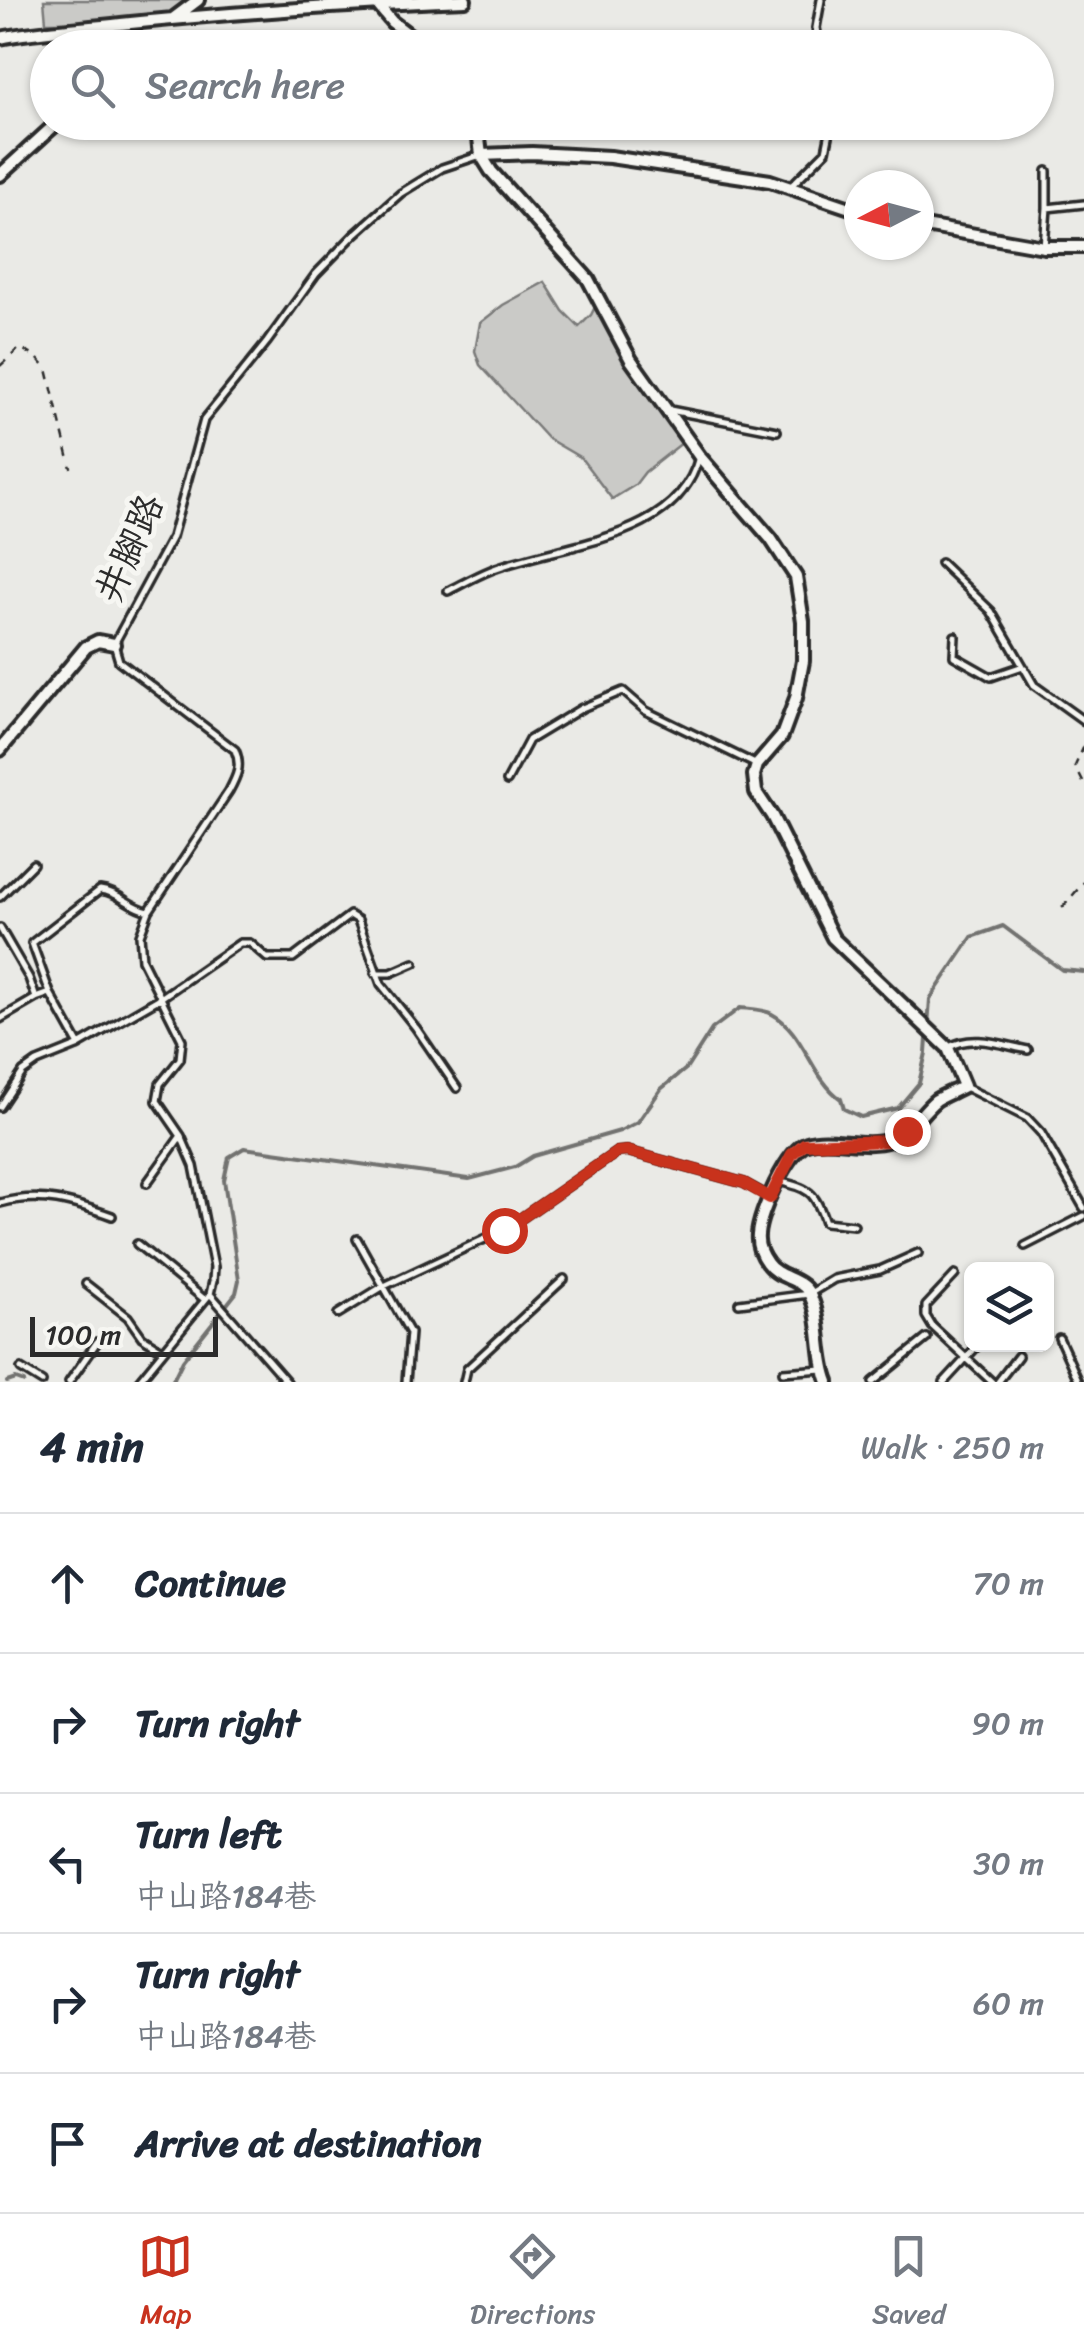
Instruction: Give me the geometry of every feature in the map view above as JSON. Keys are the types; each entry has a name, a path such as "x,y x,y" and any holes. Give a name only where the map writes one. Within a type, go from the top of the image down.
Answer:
{"street":[{"path":"174,19 198,0"},
{"path":"70,30 374,2 465,0"},
{"path":"374,2 402,30"},
{"path":"0,38 30,32"},
{"path":"0,175 38,140"},
{"path":"479,140 481,155 512,197 588,279 631,360 700,457 796,577 803,621 803,661 796,698 782,736 757,765 756,792 834,938 948,1048 964,1086 938,1099 907,1131 889,1141 804,1144 792,1154 770,1198 759,1223 757,1240 773,1272 799,1282 809,1294 828,1382"},
{"path":"481,155 610,157 791,186 844,205"},
{"path":"934,227 1044,246 1084,247"},
{"path":"0,750 86,647 98,641 114,644"}],"lane":[{"path":"816,30 821,0"},
{"path":"791,186 826,150 828,140"},
{"name":"井腳路","path":"210,1294 214,1267 194,1166 181,1136 157,1100 160,1084 180,1060 182,1040 138,945 150,911 229,791 239,771 239,761 235,750 119,660 114,644 172,538 204,420 268,342 316,274 354,234 401,193 442,168 481,155"},
{"path":"1044,246 1047,171"},
{"path":"1048,208 1084,204"},
{"path":"667,410 778,431"},
{"path":"448,591 492,570 608,538 672,504 688,487 700,457"},
{"path":"941,562 991,612 1034,684 1084,721"},
{"path":"955,636 954,656 991,676 1023,666"},
{"path":"507,781 529,740 582,708 623,691 646,710 757,765"},
{"path":"0,897 33,864"},
{"path":"79,1045 50,993 32,943 100,890 112,892 135,909 150,911"},
{"path":"0,1107 23,1072 37,1062 79,1045 162,996 240,943 250,942 267,958 293,958 350,915 358,920 375,974 457,1088"},
{"path":"0,928 36,998"},
{"path":"375,974 391,973 414,963"},
{"path":"0,1019 50,993"},
{"path":"948,1048 961,1040 973,1040 1028,1050"},
{"path":"964,1086 1026,1118 1041,1134 1084,1212 1025,1246"},
{"path":"147,1182 181,1136"},
{"path":"338,1314 382,1287 504,1230 617,1152 627,1151 744,1183 770,1198"},
{"path":"778,1181 804,1188 817,1198 825,1222 854,1225"},
{"path":"0,1204 27,1196 68,1200 112,1216"},
{"path":"356,1238 410,1332 406,1382"},
{"path":"137,1244 204,1300"},
{"path":"738,1302 809,1294 834,1279 880,1270 918,1253"},
{"path":"954,1275 926,1306 932,1326 995,1382 1018,1356"},
{"path":"464,1382 467,1370 564,1279"},
{"path":"86,1284 128,1317 142,1337 162,1350"},
{"path":"138,1382 210,1294 287,1382"},
{"path":"873,1382 926,1338"},
{"path":"1059,1338 1079,1382"},
{"path":"69,1382 97,1342"},
{"path":"944,1382 974,1352"},
{"path":"21,1369 42,1382"},
{"path":"783,1372 823,1369"}],"path":[{"path":"0,366 20,348 36,356 47,370 71,468"},
{"path":"1084,746 1075,766 1084,784"},
{"path":"1062,908 1084,882"}],"shaded area":[{"path":"44,0 188,0 169,18 46,22"},
{"path":"545,282 563,311 579,327 600,297 687,439 645,472 635,485 612,499 581,458 547,438 480,365 475,351 480,323"}],"waterway":[{"path":"172,1382 183,1360 236,1293 239,1280 224,1180 229,1157 244,1148 469,1179 515,1167 533,1156 620,1131 638,1122 661,1089 687,1068 712,1029 740,1008 765,1011 783,1022 822,1079 841,1099 844,1109 861,1117 898,1108 919,1083 926,1053 930,999 972,937 1003,926 1062,970 1084,972"},
{"path":"7,1382 24,1382"}],"route":[{"path":"504,1230 617,1152 627,1151 744,1183 770,1198 792,1154 804,1144 889,1141 907,1131"}]}
